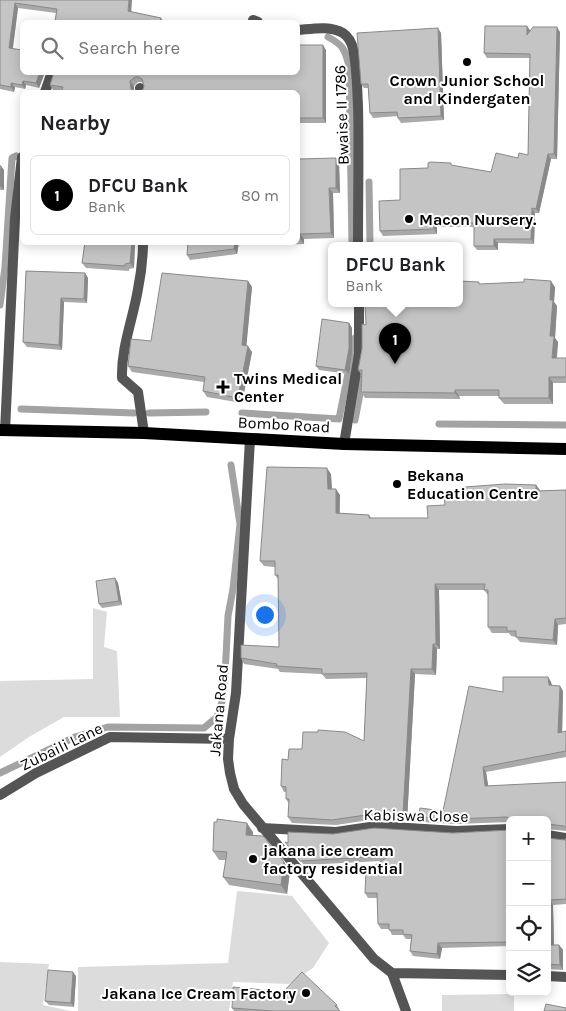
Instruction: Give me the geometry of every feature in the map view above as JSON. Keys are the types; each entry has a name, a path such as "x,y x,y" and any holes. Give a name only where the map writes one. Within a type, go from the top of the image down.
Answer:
{"main road":[{"name":"Bombo Road","path":"3,430 144,433 344,444 566,449"}],"street":[{"name":"Bwaise II 1786","path":"300,30 327,28 344,33 350,39 353,48 359,143 358,242"},
{"path":"46,90 51,75"},
{"path":"3,430 15,218 20,174"},
{"path":"143,245 138,290 126,339 122,378 138,392 144,433"},
{"path":"344,444 359,354 359,307"},
{"name":"Jakana Road","path":"250,439 236,693 229,738 228,759 234,789 262,828 374,959 392,973"},
{"name":"Zubaili Lane","path":"0,796 36,773 110,737 229,738"},
{"name":"Kabiswa Close","path":"262,828 336,832 377,826 456,831 506,829"},
{"path":"551,836 566,838"},
{"path":"406,1011 392,973 506,975"},
{"path":"551,976 566,977"}],"shaded area":[{"path":"93,608 107,612 104,647 117,651 120,717 64,717 29,737 0,757 0,681 93,679"},
{"path":"237,891 292,896 329,943 313,968 289,984 233,982 229,1011 78,1011 78,967 228,963"},
{"path":"0,962 49,964 43,1005 71,1011 0,1011"},
{"path":"506,994 506,996 514,996 514,1011 442,1011 442,995"}],"building":[{"path":"0,0 129,0 128,11 161,18 160,20 55,20 57,9 15,3 9,48 20,50 20,75 39,75 36,83 23,81 22,85 11,83 11,87 0,85"},
{"path":"485,26 527,26 527,35 533,27 557,27 554,154 548,154 536,209 532,208 531,239 494,239 494,246 474,246 474,223 433,223 434,229 380,231 379,201 400,200 400,169 428,168 428,163 430,162 451,163 451,165 491,172 496,153 518,158 519,153 528,155 530,54 484,53"},
{"path":"438,28 441,116 398,118 397,112 370,113 368,84 361,84 357,33"},
{"path":"300,45 323,45 323,118 300,118 300,90 143,90 144,86 142,79 139,77 135,77 130,81 132,90 62,90 63,87 50,85 53,75 300,75"},
{"path":"336,158 336,188 329,188 331,233 300,234 300,159"},
{"path":"85,245 132,245 130,263 125,264 125,266 82,263"},
{"path":"188,245 235,245 234,249 187,255"},
{"path":"26,271 85,273 84,299 61,298 59,345 23,342"},
{"path":"162,273 248,281 242,345 248,346 238,398 203,391 205,377 128,366 131,339 151,341"},
{"path":"524,279 551,281 550,300 553,300 550,336 554,336 552,358 566,358 566,377 549,377 549,398 499,398 499,390 455,390 455,393 361,392 362,370 358,370 362,349 362,324 366,325 365,307 463,307 463,281 479,282 479,284 524,282"},
{"path":"322,319 349,323 349,349 345,370 316,366"},
{"path":"267,467 327,468 328,489 336,489 336,513 369,515 369,518 428,518 427,506 445,505 444,497 465,496 465,487 505,484 536,485 536,491 566,490 566,618 555,619 553,640 516,637 516,631 507,631 507,627 488,627 488,590 484,590 485,584 435,584 436,644 433,644 432,669 411,669 403,815 372,814 332,820 288,817 289,799 286,799 286,787 281,786 282,759 288,760 289,749 302,749 303,732 318,732 318,730 345,732 364,741 367,673 322,674 322,669 276,666 277,664 241,658 241,645 279,647 278,575 275,575 275,561 260,561"},
{"path":"115,578 119,601 99,604 96,581"},
{"path":"503,677 548,677 549,685 560,686 558,733 566,731 566,751 483,767 485,786 566,782 566,828 551,824 551,816 453,819 418,817 420,808 443,811 469,686 503,692"},
{"path":"217,819 247,823 246,835 263,836 284,862 281,885 223,877 227,852 213,851 214,822 217,822"},
{"path":"374,828 453,833 506,830 506,942 438,943 437,954 410,951 412,935 403,934 403,930 389,930 389,924 378,924 377,893 365,893 366,871 389,856 300,861 285,842 288,843 288,832 333,834"},
{"path":"551,838 565,840 566,838 566,899 551,900"},
{"path":"551,945 559,945 560,965 551,964"},
{"name":"Jakana Ice Cream Factory","path":"48,970 73,972 71,1003 45,1001"},
{"path":"302,972 337,1005 335,1006 340,1011 273,1011 232,1008 233,987 283,992"},
{"path":"546,1004 566,1008 566,1011 544,1011"}],"waterway":[{"path":"328,37 343,48 349,66 352,242"},
{"path":"0,305 5,267 12,158 16,156"},
{"path":"369,182 370,242"},
{"path":"242,413 339,419 355,338"},
{"path":"355,420 363,378"},
{"path":"21,409 134,413"},
{"path":"149,413 206,412"},
{"path":"439,424 566,425"},
{"path":"0,773 75,737 108,727 204,728 217,717 222,702 228,616 240,524 231,465"}],"place":[{"name":"Crown Junior School and Kindergaten","path":"467,62"},
{"name":"Macon Nursery.","path":"409,219"},
{"name":"DFCU Bank","path":"395,364"},
{"name":"Twins Medical Center","path":"223,387"},
{"name":"Bekana Education Centre","path":"397,484"},
{"name":"jakana ice cream factory residential","path":"253,859"},
{"name":"Jakana Ice Cream Factory","path":"306,993"}]}
